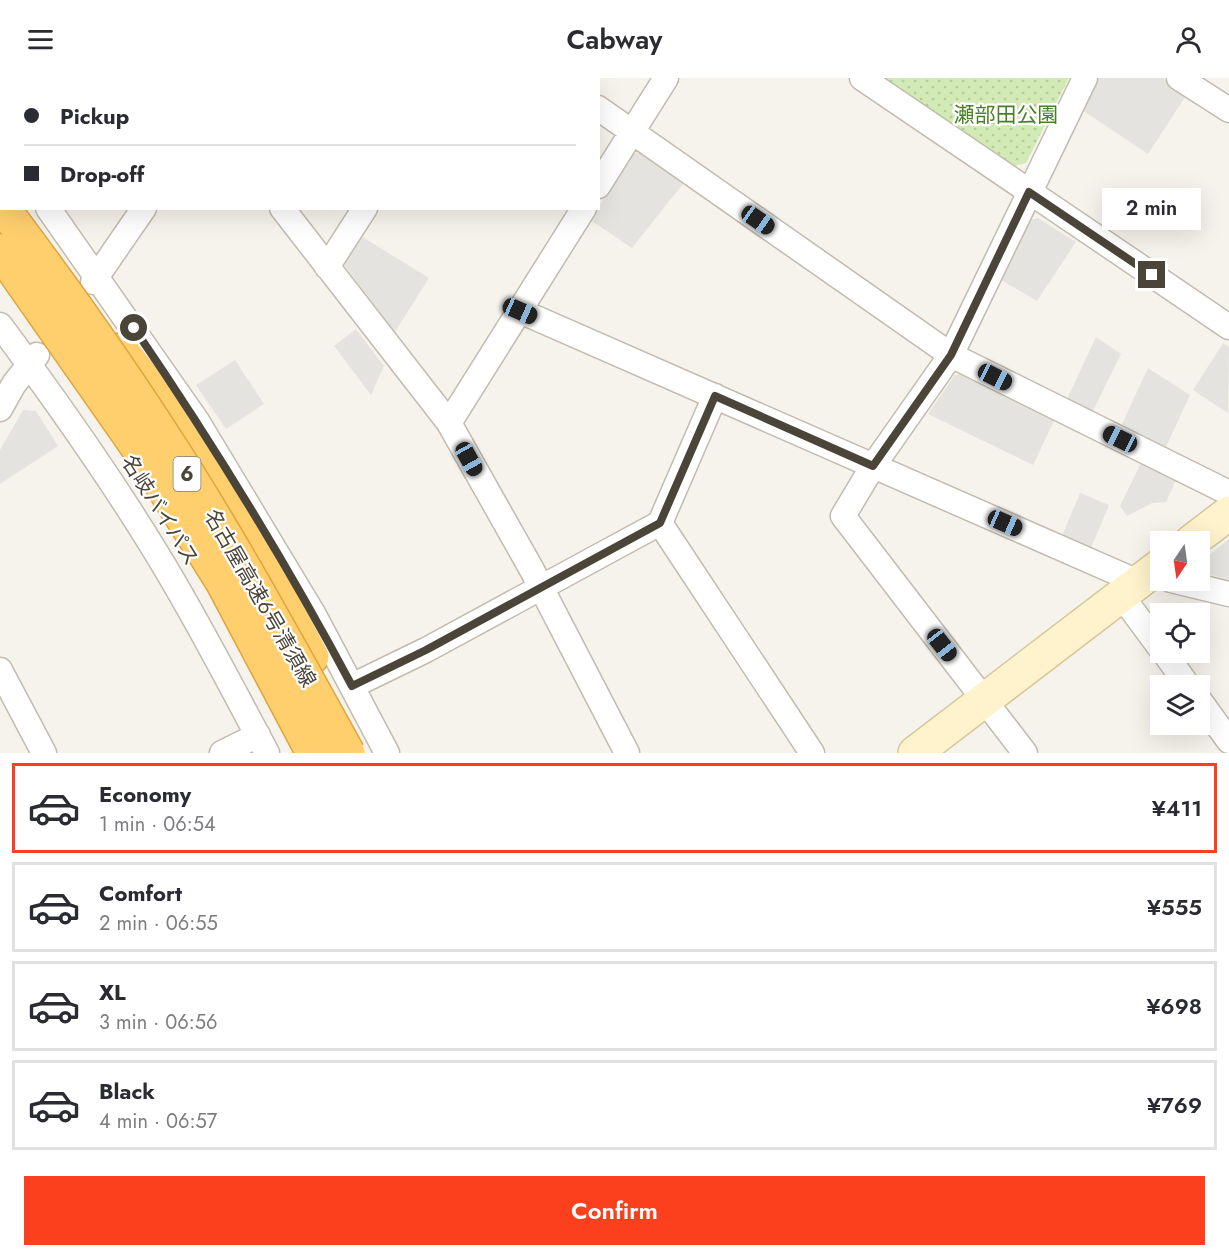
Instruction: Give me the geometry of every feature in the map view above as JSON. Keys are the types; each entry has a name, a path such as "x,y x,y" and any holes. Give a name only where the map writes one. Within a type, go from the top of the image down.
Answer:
{"highway":[{"name":"名古屋高速6号清須線","path":"5,210 81,313 169,444 249,577 348,753"},
{"path":"14,210 177,419 271,579 362,753"},
{"name":"名古屋高速6号清須線","path":"0,251 61,334 151,468 223,583 314,753"},
{"name":"名岐バイパス","path":"0,279 53,346 176,532 300,753"}],"street":[{"path":"600,183 666,78"},
{"path":"862,78 1229,327"},
{"path":"1025,753 843,516 873,466 951,355 1085,78"},
{"path":"1179,78 1229,110"},
{"path":"600,109 951,355 1229,493"},
{"path":"49,210 95,279 203,431 314,615 387,753"},
{"path":"95,279 143,210"},
{"path":"284,210 449,423 541,588 627,753"},
{"path":"327,267 364,210"},
{"path":"449,423 583,210"},
{"path":"520,311 873,466 1150,579"},
{"path":"0,325 33,360 156,552 212,648 262,744 222,753"},
{"path":"0,409 33,360"},
{"path":"352,686 426,650 660,523 715,396"},
{"path":"1205,531 1229,513"},
{"path":"660,523 812,753"},
{"path":"915,753 1150,579"},
{"path":"1210,590 1229,594"},
{"path":"0,670 44,753"},
{"path":"1210,715 1229,741"}],"green space":[{"name":"瀬部田公園","path":"881,78 1069,78 1026,163 1014,166"}],"shaded area":[{"path":"1098,78 1163,78 1187,94 1148,154 1082,110"},
{"path":"644,150 686,180 632,248 590,220 597,210 600,210 600,205 633,154"},
{"path":"1038,218 1076,242 1037,301 1001,280 1027,221"},
{"path":"356,233 429,278 395,332 345,266 343,255"},
{"path":"356,329 384,366 371,395 334,346"},
{"path":"1096,337 1121,354 1093,411 1067,399"},
{"path":"1223,343 1229,347 1228,413 1193,390"},
{"path":"235,360 264,404 226,429 196,385"},
{"path":"1148,368 1190,395 1166,447 1121,426"},
{"path":"966,373 1056,417 1033,465 928,414 955,375"},
{"path":"23,410 36,411 58,446 0,484 0,450"},
{"path":"1143,459 1178,476 1166,502 1152,503 1127,516 1120,506"},
{"path":"1080,493 1109,505 1091,548 1062,536"},
{"path":"1229,539 1229,579 1210,575 1210,554"}],"route":[{"path":"134,328 197,421 251,508 314,615 352,686 426,650 660,523 715,396 873,466 951,355 1029,192 1152,275"}]}
